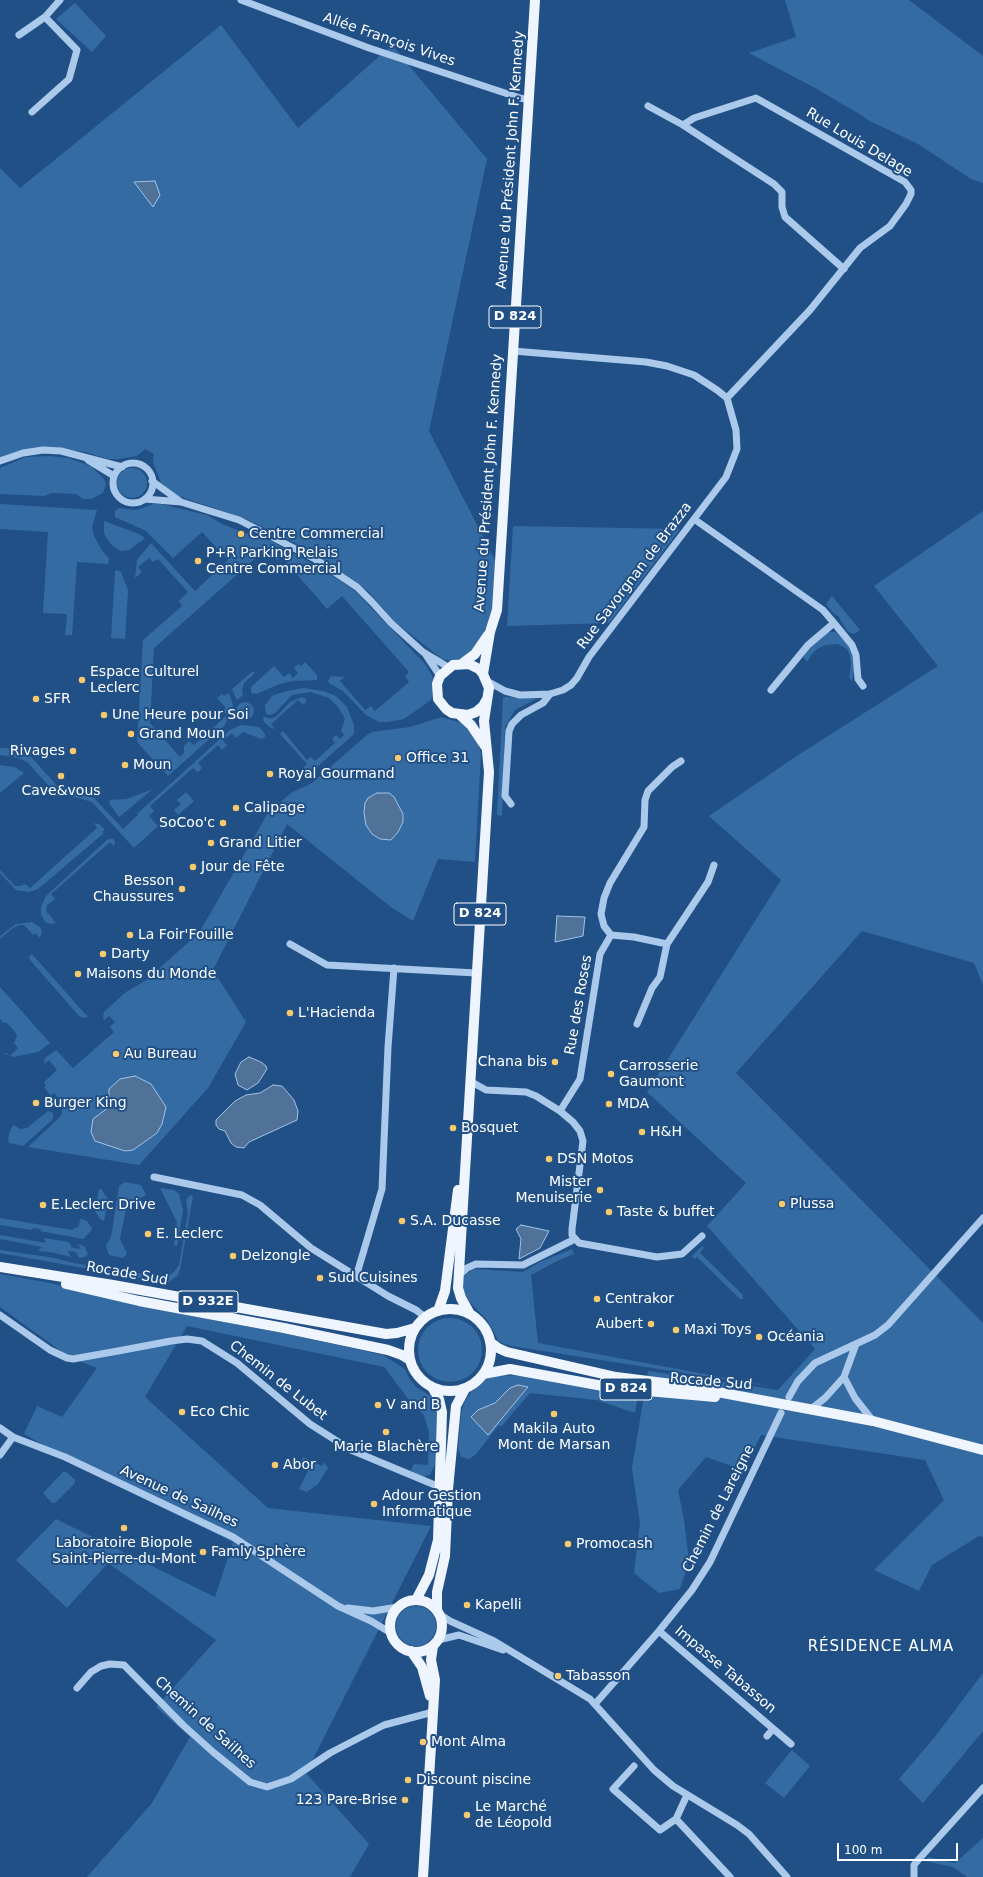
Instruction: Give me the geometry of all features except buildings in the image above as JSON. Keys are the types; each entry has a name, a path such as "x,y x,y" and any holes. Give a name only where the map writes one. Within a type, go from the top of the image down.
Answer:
{"main road":[{"name":"Avenue du Président John F. Kennedy","path":"485,677 490,632 498,610 512,351 535,0"},
{"name":"Avenue du Président John F. Kennedy","path":"463,663 475,654 490,632"},
{"path":"463,663 474,666 485,677 489,688 487,699 483,706 476,712 460,715 446,709 438,699 437,684 440,676 448,668 463,663"},
{"name":"D 824","path":"470,1314 461,1298 458,1288 488,772 484,721 487,699"},
{"name":"D 824","path":"460,715 471,725 486,748"},
{"name":"D 824","path":"438,1311 445,1291 454,1217 466,1147"},
{"name":"Rocade Sud","path":"0,1268 113,1285 386,1334 397,1333 415,1328"},
{"name":"Rocade Sud","path":"0,1268 139,1301 284,1328 388,1350 402,1355 410,1360"},
{"path":"449,1309 460,1310 470,1314 479,1321 486,1331 490,1342 491,1353 489,1364 483,1374 472,1385 465,1388 448,1391 432,1387 422,1381 414,1371 410,1360 410,1338 415,1328 425,1317 438,1311 449,1309"},
{"name":"Rocade Sud","path":"490,1342 507,1352 616,1377 680,1385 873,1421 983,1450"},
{"name":"Rocade Sud","path":"483,1374 510,1369 614,1388 771,1402"},
{"path":"423,1877 435,1680 431,1660 436,1643 442,1632 442,1623 438,1612 437,1592 445,1556 442,1412 439,1399 432,1387"},
{"path":"416,1600 426,1582 433,1563 438,1540 456,1406 465,1388"},
{"path":"436,1643 419,1652 411,1651 398,1645 391,1633 391,1619 398,1607 409,1601 424,1601 438,1612"},
{"path":"411,1651 422,1667 427,1680 432,1712"}],"street":[{"path":"19,35 45,17 60,0"},
{"name":"Allée François Vives","path":"241,0 369,48 529,100"},
{"path":"32,112 69,79 77,50 45,17"},
{"name":"Rue Louis Delage","path":"683,125 694,118 756,98 905,182 911,190 911,194 906,204 890,226 860,248 810,310 727,398"},
{"path":"648,106 683,125 774,184 782,192 782,207 785,217 844,269"},
{"path":"512,351 646,362 667,366 694,376 727,398"},
{"name":"Rue Savorgnan de Brazza","path":"485,677 505,691 520,695 550,694 563,690 578,678 589,657 726,477 737,449 736,430 727,398"},
{"path":"0,461 23,453 43,450 61,451 80,455 122,467"},
{"path":"80,455 114,476"},
{"path":"181,502 152,481 147,469 141,465 128,464 122,467 114,476 114,490 121,499 133,503 145,499 181,502 239,520 314,559 357,587 390,623 423,652 448,668"},
{"path":"145,499 149,494 152,481"},
{"path":"694,519 823,610 852,645 856,655 858,679 863,686"},
{"path":"770,690 808,645 834,623"},
{"path":"423,652 440,676"},
{"path":"511,804 505,796 509,731 512,724 521,715 543,703 550,694"},
{"path":"667,944 634,937 610,935 604,926 601,914 604,898 610,883 644,827 645,800 648,791 672,767 681,761"},
{"path":"637,1024 652,988 660,977 667,944 708,882 714,865"},
{"name":"Rue des Roses","path":"560,1111 580,1079 600,954 610,935"},
{"path":"290,944 327,965 476,972"},
{"path":"356,1277 382,1189 388,1047 394,968"},
{"path":"470,1081 486,1090 526,1092 536,1096 560,1111 580,1130 584,1141 572,1230 575,1239 585,1245 658,1257 682,1254 702,1236"},
{"path":"154,1177 242,1195 260,1205 311,1248 356,1277 388,1296 416,1310 425,1317"},
{"path":"790,1397 798,1381 808,1368 815,1363 876,1335 888,1325 983,1218"},
{"path":"459,1275 467,1268 476,1264 523,1265 575,1239"},
{"name":"Chemin de Lubet","path":"0,1315 50,1350 67,1358 171,1341 187,1339 202,1341 237,1363 310,1424 351,1450 444,1488"},
{"path":"811,1409 825,1398 844,1377 856,1344"},
{"path":"844,1377 855,1398 873,1421"},
{"name":"Chemin de Lareigne","path":"595,1704 659,1631 692,1590 710,1562 781,1413"},
{"name":"Avenue de Sailhes","path":"0,1428 13,1437 65,1457 234,1537 338,1606 371,1621 391,1633"},
{"path":"0,1455 13,1437"},
{"name":"Avenue de Sailhes","path":"338,1606 373,1611 398,1607"},
{"path":"438,1612 446,1620 494,1641 587,1697 650,1765 669,1783 749,1834 788,1877"},
{"name":"Impasse Tabasson","path":"659,1631 791,1744"},
{"path":"436,1643 459,1635 513,1653"},
{"name":"Chemin de Sailhes","path":"77,1688 91,1672 101,1666 110,1664 124,1665 213,1752 250,1782 267,1787 291,1779 330,1753 384,1725 432,1712"},
{"name":"Impasse Tabasson","path":"768,1736 773,1729"},
{"path":"634,1766 613,1789 660,1830 676,1818 687,1795"},
{"path":"914,1877 914,1865 918,1859 983,1788"},
{"path":"676,1818 730,1877"}],"shaded area":[{"path":"785,0 909,0 983,56 983,183 971,179 918,144 868,120 815,88 749,53 796,37"},
{"path":"75,3 106,36 92,52 56,19"},
{"path":"221,25 298,128 392,45 487,159 429,431 497,564 495,598 489,622 468,657 453,662 442,659 394,621 369,592 354,580 295,543 248,520 173,494 161,483 153,462 154,454 145,449 137,456 119,459 108,459 85,452 50,447 0,458 0,168 20,188"},
{"path":"155,181 160,195 153,207 134,182"},
{"path":"48,456 68,458 91,466 104,479 106,484 103,493 91,499 83,499 76,494 52,493 44,496 0,494 0,468 26,457"},
{"path":"132,468 143,472 147,483 143,494 132,498 121,494 117,483 121,472"},
{"path":"0,504 97,510 92,527 94,536 103,552 109,558 108,564 77,562 72,635 65,635 67,614 43,613 48,532 0,529"},
{"path":"154,504 161,504 207,515 222,524 251,535 260,535 324,570 355,591 426,665 435,681 431,700 404,719 379,722 366,715 343,691 330,684 328,681 331,676 344,677 340,681 365,710 371,706 375,711 409,682 405,676 409,672 342,596 327,609 282,557 277,560 266,549 154,648 150,723 180,757 184,753 184,746 189,741 194,745 227,715 223,711 226,708 217,698 222,694 224,696 229,693 233,705 231,714 224,726 168,776 137,742 143,640 182,606 179,601 188,592 158,559 153,562 149,558 138,567 142,572 135,578 137,560 151,543 195,591 228,560 202,532 173,558 146,531 115,517 115,511 119,508 136,510"},
{"path":"983,511 983,985 974,963 862,931 736,1073 983,1323 983,1537 979,1536 932,1565 919,1591 874,1570 944,1500 925,1460 761,1435 743,1470 706,1457 678,1490 684,1520 689,1561 680,1589 659,1593 634,1573 640,1523 632,1468 648,1371 778,1390 815,1349 707,1226 746,1183 647,1092 781,880 709,816 795,757 938,666 874,586"},
{"path":"104,521 139,534 145,538 129,550 121,551 113,546 107,539 104,533"},
{"path":"513,526 680,529 609,623 507,626"},
{"path":"118,570 121,572 128,590 125,639 111,638 115,571"},
{"path":"832,596 860,630 854,634 848,632 838,616 834,614 826,604"},
{"path":"828,632 836,632 851,648 855,667 852,681 849,677 851,664 850,656 847,649 838,644 825,645 817,649 807,662 803,657 808,648"},
{"path":"305,662 317,675 317,680 292,681 280,684 256,694 251,693 251,687 274,666 284,677 289,673 293,678 298,673 294,668 299,664 301,666"},
{"path":"253,671 255,673 244,683 242,689 243,695 237,700 232,689"},
{"path":"303,688 323,691 336,696 347,707 354,725 354,733 352,736 309,774 303,767 307,764 280,734 283,731 307,760 311,757 315,761 335,743 332,739 336,735 340,739 344,735 341,731 345,719 338,707 329,698 310,692 292,695 276,712 271,715 266,714 265,705 272,696"},
{"path":"302,697 306,699 306,702 303,705 298,700 271,724 275,729 271,728 264,722 263,716 270,719 277,716 290,702"},
{"path":"503,697 538,698 515,710 505,727 502,816 497,815"},
{"path":"241,702 249,702 254,707 252,718 249,720 241,720 236,715 236,707"},
{"path":"441,717 465,724 477,740 481,753 475,862 438,859 413,921 392,908 287,824 213,970 246,1022 208,1088 139,1165 28,1147 60,1117 62,1113 62,1109 59,1105 56,1104 49,1106 58,1098 54,1093 51,1096 44,1087 46,1085 44,1082 57,1070 49,1060 44,1064 45,1058 56,1050 73,1068 114,1032 110,1027 115,1022 109,1016 104,1020 104,1012 126,992 145,981 199,933 268,813 291,793 312,783 368,734 372,732 410,727"},
{"path":"241,725 259,727 265,734 265,737 261,739 243,732 236,738 232,733 223,741 227,745 222,750 218,745 198,763 202,768 198,772 193,768 150,806 154,811 149,816 158,826 134,848 92,802 58,792 49,786 28,763 19,758 0,755 0,748 24,749 60,789 94,798 123,829 138,815 137,814 230,730"},
{"path":"0,765 15,767 24,773 0,793"},
{"path":"153,789 119,817 109,803 110,800 127,799"},
{"path":"186,792 194,801 178,815 174,810 181,804 177,800"},
{"path":"377,793 389,793 394,797 403,814 403,822 398,832 391,840 380,839 372,834 366,825 364,813 365,803 368,798"},
{"path":"94,823 99,824 105,830 102,832 104,833 38,889 29,892 16,890 0,873 0,870 15,886 25,884 30,888 97,828"},
{"path":"109,838 109,840 112,838 114,840 114,846 110,842 51,894 55,899 47,905 46,911 56,923 50,924 45,922 41,914 41,907 46,896"},
{"path":"557,916 585,917 583,936 555,942"},
{"path":"32,922 41,928 42,933 39,938 36,933 33,935 24,925 20,925 13,928 0,939 0,936 16,924"},
{"path":"32,954 88,1016 84,1018 79,1016 30,960 29,957"},
{"path":"0,987 50,1043 38,1052 13,1057 10,1056 18,1048 14,1043 17,1036 7,1023 0,1022 2,1021 0,1019"},
{"path":"249,1057 261,1062 267,1069 258,1083 247,1090 238,1085 235,1074 241,1062"},
{"path":"135,1076 151,1084 166,1107 162,1124 157,1133 133,1150 125,1151 95,1141 91,1132 93,1119 109,1107 109,1089 120,1079"},
{"path":"273,1085 282,1086 294,1100 298,1111 297,1120 249,1142 244,1148 236,1147 231,1143 225,1131 219,1129 216,1125 216,1120 235,1101 246,1095 260,1093"},
{"path":"48,1111 53,1113 53,1119 23,1146 9,1143 8,1139 10,1130 14,1125 20,1129 27,1128"},
{"path":"125,1182 141,1185 146,1195 131,1203 126,1209 120,1239 127,1254 123,1258 109,1255 106,1246 111,1237 119,1186"},
{"path":"160,1188 174,1190 179,1194 183,1210 177,1246 174,1245 177,1222"},
{"path":"99,1189 101,1189 108,1199 104,1221 100,1219 95,1211"},
{"path":"190,1195 193,1196 180,1270 177,1276 168,1283 0,1253 0,1250 55,1258 73,1263 164,1277 174,1272 179,1265 188,1213 186,1200"},
{"path":"0,1218 72,1230 79,1226 80,1219 86,1220 92,1228 83,1239 40,1231 42,1229 34,1228 31,1230 0,1225"},
{"path":"521,1225 549,1231 540,1248 519,1259 521,1239 516,1229"},
{"path":"0,1235 46,1243 44,1238 69,1242 72,1248 81,1249 78,1244 84,1246 88,1254 85,1257 79,1258 76,1252 68,1251 71,1257 38,1251 42,1247 0,1239"},
{"path":"702,1246 704,1248 700,1253 743,1295 743,1299 740,1299 697,1257 694,1259 692,1256"},
{"path":"572,1249 574,1254 531,1275 538,1343 774,1387 511,1346 499,1342 487,1320 465,1297 462,1282 465,1274 475,1269 523,1272 540,1262"},
{"path":"0,1274 50,1283 167,1311 297,1336 383,1355 405,1369 409,1378 416,1387 432,1397 437,1410 435,1464 430,1475 422,1477 414,1474 411,1470 414,1464 428,1465 429,1433 424,1415 409,1400 384,1367 187,1326 145,1397 268,1508 431,1526 306,1773 369,1844 350,1877 87,1877 152,1803 190,1737 156,1707 216,1640 108,1563 67,1608 16,1560 56,1519 215,1597 233,1542 97,1476 24,1434 37,1406 62,1417 97,1368 69,1357 0,1307"},
{"path":"444,1318 456,1318 473,1327 480,1338 482,1350 480,1362 473,1373 456,1382 444,1382 432,1377 423,1368 418,1356 418,1344 423,1332 432,1323"},
{"path":"497,1375 525,1376 638,1395 635,1413 597,1400 530,1393 501,1427 499,1425 476,1454 469,1459 461,1457 458,1448 461,1414 464,1403 471,1392 488,1378"},
{"path":"518,1385 528,1387 488,1435 471,1417 478,1410 495,1403 510,1388"},
{"path":"303,1457 322,1466 324,1462 328,1468 318,1484 307,1492 299,1489 308,1471 298,1466"},
{"path":"63,1472 66,1472 75,1480 75,1483 55,1503 52,1503 43,1493"},
{"path":"416,1606 430,1612 436,1626 430,1640 416,1646 402,1640 396,1626 402,1612"},
{"path":"983,1673 983,1731 923,1803 899,1779 934,1738"},
{"path":"792,1750 810,1766 784,1798 765,1783"},
{"path":"983,1838 983,1877 967,1877 953,1867 925,1861 928,1857 955,1863"}],"place":[{"name":"Centre Commercial","path":"241,534"},
{"name":"P+R Parking Relais Centre Commercial","path":"198,561"},
{"name":"Espace Culturel Leclerc","path":"82,680"},
{"name":"SFR","path":"36,699"},
{"name":"Une Heure pour Soi","path":"104,715"},
{"name":"Grand Moun","path":"131,734"},
{"name":"Rivages","path":"73,751"},
{"name":"Office 31","path":"398,758"},
{"name":"Moun","path":"125,765"},
{"name":"Royal Gourmand","path":"270,774"},
{"name":"Cave&vous","path":"61,776"},
{"name":"Calipage","path":"236,808"},
{"name":"SoCoo'c","path":"223,823"},
{"name":"Grand Litier","path":"211,843"},
{"name":"Jour de Fête","path":"193,867"},
{"name":"Besson Chaussures","path":"182,889"},
{"name":"La Foir'Fouille","path":"130,935"},
{"name":"Darty","path":"103,954"},
{"name":"Maisons du Monde","path":"78,974"},
{"name":"L'Hacienda","path":"290,1013"},
{"name":"Au Bureau","path":"116,1054"},
{"name":"Chana bis","path":"555,1062"},
{"name":"Carrosserie Gaumont","path":"611,1074"},
{"name":"Burger King","path":"36,1103"},
{"name":"MDA","path":"609,1104"},
{"name":"Bosquet","path":"453,1128"},
{"name":"H&H","path":"642,1132"},
{"name":"DSN Motos","path":"549,1159"},
{"name":"Mister Menuiserie","path":"600,1190"},
{"name":"Plussa","path":"782,1204"},
{"name":"E.Leclerc Drive","path":"43,1205"},
{"name":"Taste & buffet","path":"609,1212"},
{"name":"S.A. Ducasse","path":"402,1221"},
{"name":"E. Leclerc","path":"148,1234"},
{"name":"Delzongle","path":"233,1256"},
{"name":"Sud Cuisines","path":"320,1278"},
{"name":"Centrakor","path":"597,1299"},
{"name":"Aubert","path":"651,1324"},
{"name":"Maxi Toys","path":"676,1330"},
{"name":"Océania","path":"759,1337"},
{"name":"V and B","path":"378,1405"},
{"name":"Eco Chic","path":"182,1412"},
{"name":"Makila Auto Mont de Marsan","path":"554,1414"},
{"name":"Marie Blachère","path":"386,1432"},
{"name":"Abor","path":"275,1465"},
{"name":"Adour Gestion Informatique","path":"374,1504"},
{"name":"Laboratoire Biopole Saint-Pierre-du-Mont","path":"124,1528"},
{"name":"Promocash","path":"568,1544"},
{"name":"Famly Sphère","path":"203,1552"},
{"name":"Kapelli","path":"467,1605"},
{"name":"Tabasson","path":"558,1676"},
{"name":"Mont Alma","path":"423,1742"},
{"name":"Discount piscine","path":"408,1780"},
{"name":"123 Pare-Brise","path":"405,1800"},
{"name":"Le Marché de Léopold","path":"467,1815"}],"district":[{"name":"RÉSIDENCE ALMA","path":"881,1647"}]}
